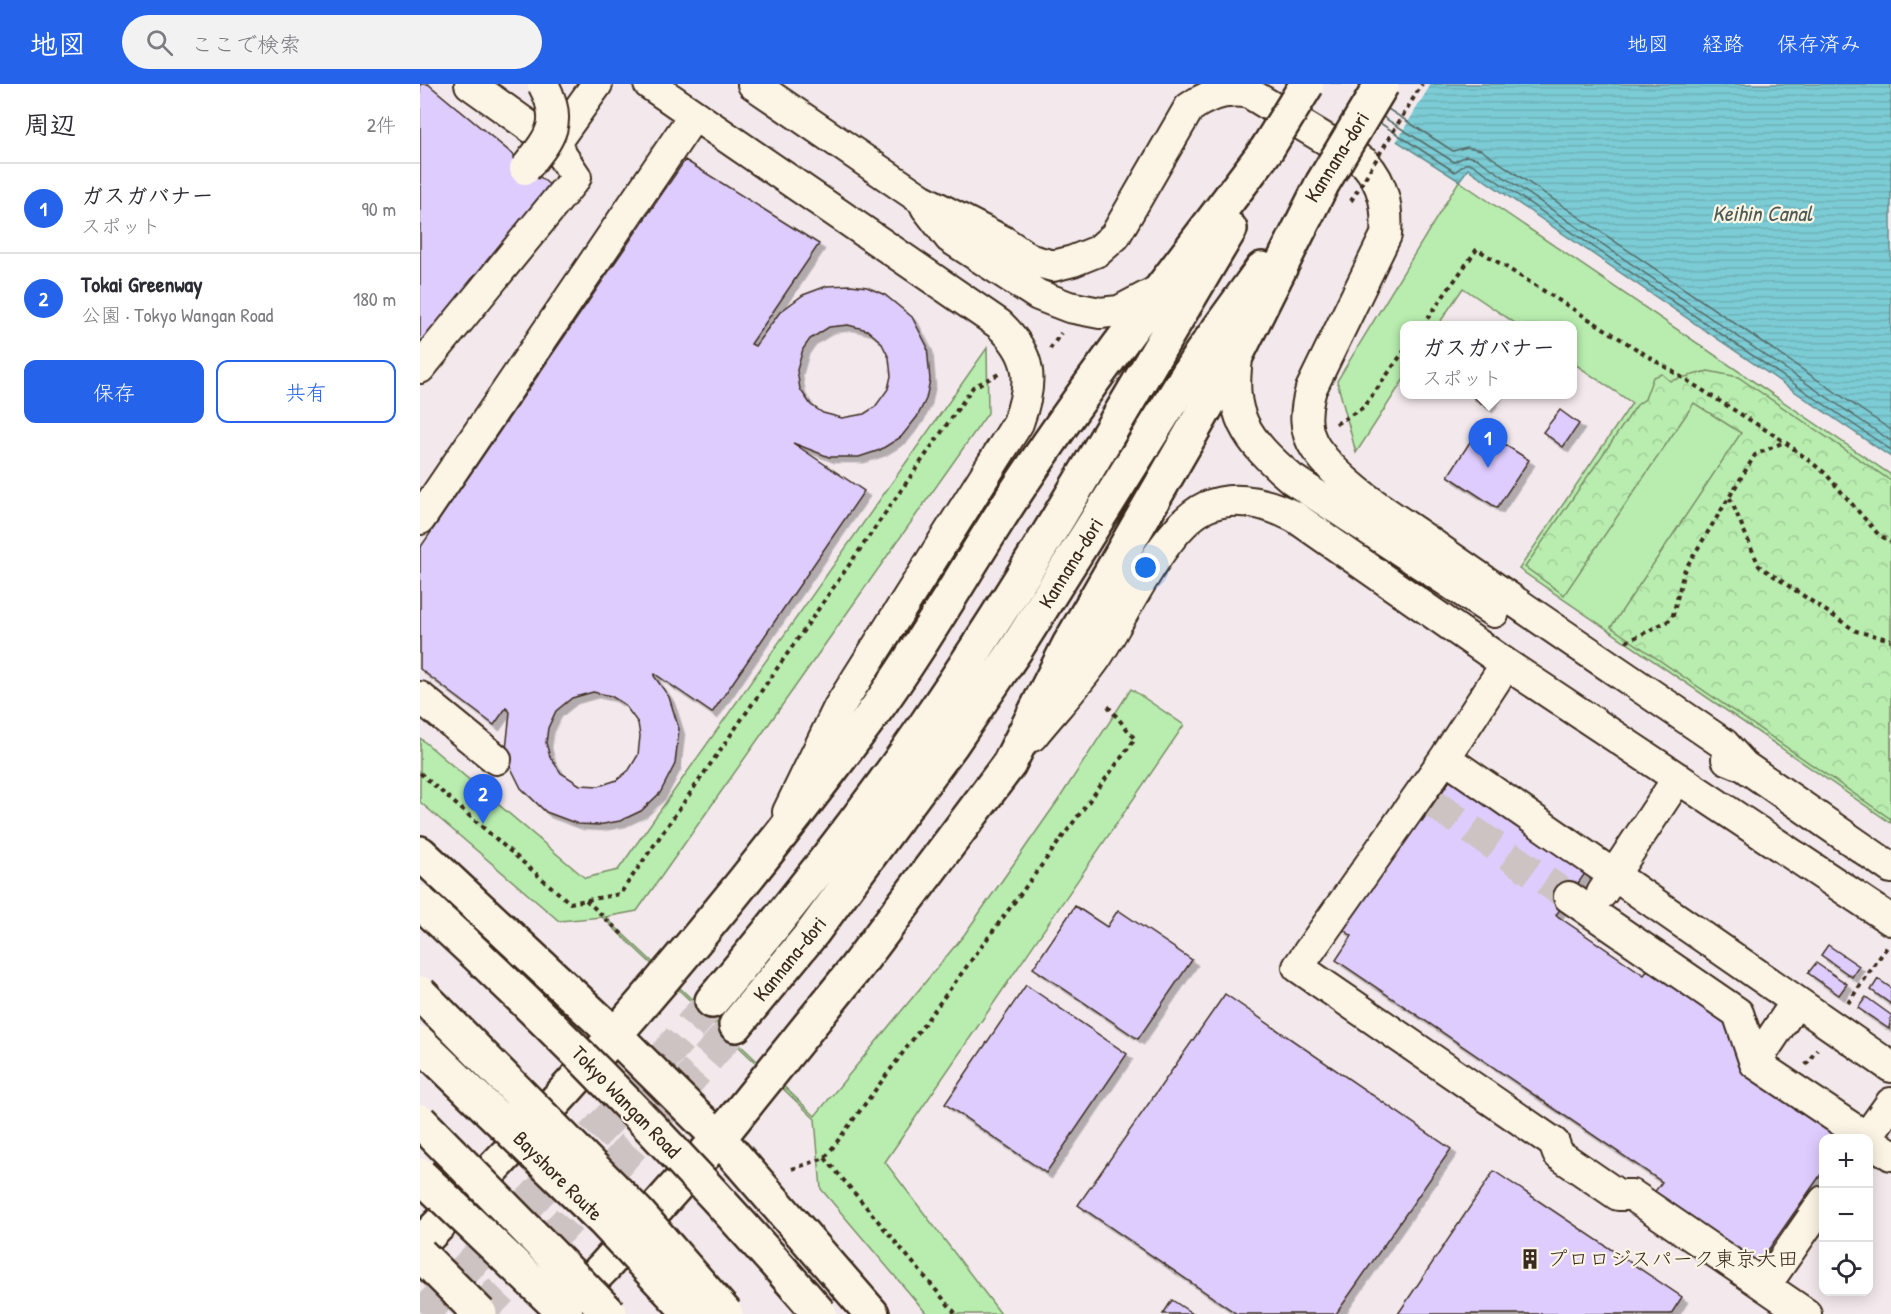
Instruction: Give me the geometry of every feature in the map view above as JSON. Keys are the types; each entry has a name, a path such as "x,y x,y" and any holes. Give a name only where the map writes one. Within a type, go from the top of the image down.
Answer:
{"main road":[{"name":"Kannana-dori","path":"712,1001 786,913 857,819 924,727 980,642 1245,202 1267,149 1307,84"},
{"name":"Kannana-dori","path":"736,1025 813,932 951,745 1016,649 1200,355 1322,184 1382,84"},
{"path":"420,1244 503,1160 667,976 765,858 875,711 1012,498 1163,288 1267,149"},
{"path":"556,1314 604,1268 719,1138 855,969 1009,764 1069,645 1238,352 1322,184"},
{"path":"420,853 614,1034 719,1138 872,1314"},
{"name":"Tokyo Wangan Road","path":"420,902 576,1050 662,1138 820,1314"},
{"path":"420,993 606,1179 726,1314"},
{"name":"Bayshore Route","path":"420,1043 604,1221 691,1314"},
{"path":"420,1121 610,1314"},
{"path":"420,1175 566,1314"},
{"path":"420,1254 480,1314"}],"street":[{"path":"420,368 576,177 554,144 470,84"},
{"path":"525,169 549,139 554,122 554,112 543,84"},
{"path":"554,144 597,84"},
{"path":"649,84 999,324 1022,353 1029,375 1029,389 1018,423 839,707 765,858"},
{"path":"753,84 921,200 1001,240 1031,260 1053,266 1098,251 1115,236 1189,108 1203,98 1235,89 1249,93 1365,163 1376,175 1382,190 1387,214 1386,236 1311,389 1305,408 1306,424 1315,448 1334,471 1366,496 1506,596 1724,744 1744,766 1891,868"},
{"path":"420,519 694,115"},
{"path":"921,200 950,238 1038,295 1069,307 1100,313 1119,311 1163,288"},
{"path":"1238,352 1233,383 1235,404 1257,446 1292,479 1711,754 1744,766"},
{"path":"1009,764 1095,659 1171,538 1187,520 1206,507 1225,502 1242,501 1262,504 1295,517 1506,664 1891,920"},
{"path":"1506,664 1445,758 1426,799 1298,967 1554,1143 1558,1154 1609,1190 1618,1195 1632,1195 1806,1314"},
{"path":"420,698 496,759"},
{"path":"1445,758 1891,1068"},
{"path":"1678,778 1614,877 1579,904 1738,1013 1755,1063 1860,1134"},
{"path":"1642,946 1665,912"},
{"path":"1755,1063 1796,1002"},
{"path":"1870,1134 1891,1103"},
{"path":"1873,1143 1891,1155"},
{"path":"1765,1286 1819,1208"}],"path":[{"path":"1352,201 1422,84"},
{"path":"1426,321 1477,249 1785,442 1825,473 1878,534 1891,542"},
{"path":"1048,352 1063,328"},
{"path":"1330,428 1364,407 1400,357"},
{"path":"420,773 570,903 620,894 974,387 1002,373"},
{"path":"1618,646 1672,619 1684,571 1755,455 1785,442"},
{"path":"1730,498 1759,566 1856,631 1891,640"},
{"path":"792,1169 825,1158 1135,739 1107,705"},
{"path":"586,900 625,937"},
{"path":"825,1158 956,1314"}],"green space":[{"path":"1459,181 1891,475 1891,823 1519,569 1632,403 1577,365 1577,321 1512,321 1463,288 1441,321 1400,321 1400,385 1356,453 1337,381"},
{"path":"987,348 988,413 637,911 605,917 815,1116 964,935 1059,799 1131,689 1184,725 885,1162 1001,1314 927,1314 821,1189 815,1119 602,917 559,921 420,802 420,738 585,878 618,870"},
{"path":"1708,371 1738,377 1891,481 1891,819 1611,627 1741,433 1694,403 1564,595 1525,567 1637,405 1645,399 1653,377 1662,374 1670,381"}],"water":[{"name":"Keihin Canal","path":"1308,84 1891,84 1891,457 1468,169 1459,181"}],"pier":[{"path":"1305,84 1431,84 1395,144"}],"building":[{"path":"420,84 428,84 551,186 420,344"},
{"path":"685,160 819,244 751,344 755,346 780,312 803,295 827,286 851,285 867,287 885,295 912,317 927,346 930,380 926,399 917,417 901,437 880,450 859,457 829,457 793,443 864,491 712,713 655,674 654,676 669,697 679,729 675,764 660,793 641,811 620,821 598,825 578,824 546,812 521,788 511,768 506,750 510,712 506,708 494,725 420,669 420,548","holes":["848,325 867,330 881,342 889,358 891,376 888,389 875,407 864,414 842,418 823,413 811,405 800,389 797,370 803,349 810,339 829,327","593,692 611,696 624,704 638,723 640,736 638,755 629,770 617,780 599,786 580,785 561,773 550,757 546,743 548,728 556,711 572,698"]},
{"path":"1476,399 1493,399 1487,407"},
{"path":"1560,410 1579,424 1563,447 1543,432"},
{"path":"1479,428 1529,460 1497,508 1448,476"},
{"path":"1453,776 1588,869 1556,915 1644,975 1655,960 1728,1010 1841,1134 1819,1134 1819,1177 1757,1266 1653,1194 1662,1182 1336,960 1352,936 1341,928 1417,819 1422,821"},
{"path":"1075,906 1107,927 1118,910 1192,960 1138,1039 1033,968"},
{"path":"1828,945 1859,966 1852,977 1821,955"},
{"path":"1816,963 1847,984 1839,995 1808,973"},
{"path":"1878,979 1891,988 1891,1004 1871,990"},
{"path":"1026,985 1127,1054 1046,1173 945,1104"},
{"path":"1225,994 1451,1149 1336,1314 1237,1314 1078,1205"},
{"path":"1866,997 1891,1015 1889,1029 1858,1008"},
{"name":"プロロジスパーク東京大田","path":"1494,1171 1682,1297 1671,1314 1398,1314"},
{"path":"1172,1300 1193,1314 1163,1314"}],"tunnel":[{"path":"1434,804 1569,897"},
{"path":"423,1314 627,1100 712,1001"},
{"path":"478,1314 565,1224 736,1025"}],"place":[{"name":"ガスガバナー","path":"1488,468"},
{"name":"Tokai Greenway","path":"483,824"},
{"name":"プロロジスパーク東京大田","path":"1530,1259"}]}
